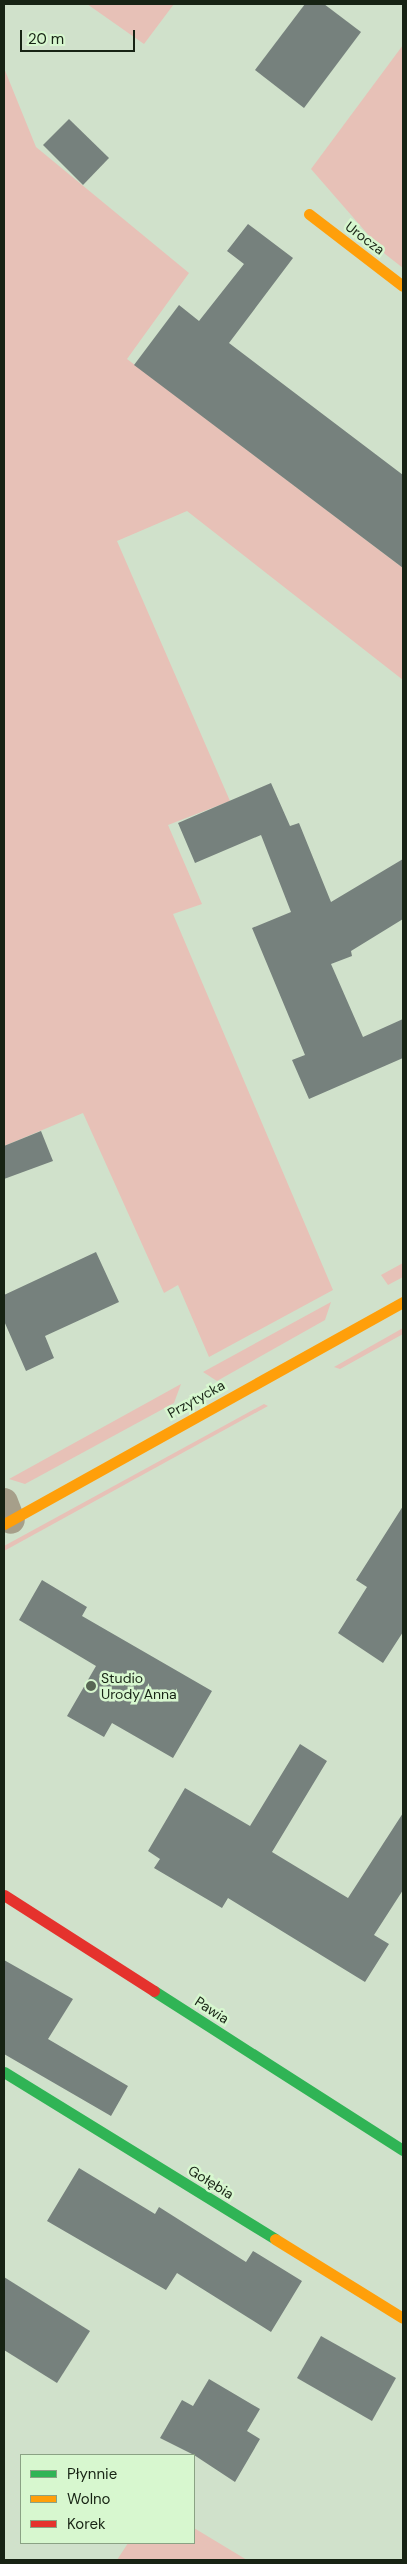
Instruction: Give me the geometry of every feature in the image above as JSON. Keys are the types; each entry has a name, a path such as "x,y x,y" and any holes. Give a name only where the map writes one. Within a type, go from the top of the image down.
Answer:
{"street":[{"name":"Urocza","path":"308,214 403,286"},
{"name":"Przytycka","path":"6,1515 403,1302"},
{"name":"Pawia","path":"4,1895 403,2150"},
{"name":"Gołębia","path":"4,2072 403,2318"}],"shaded area":[{"path":"87,4 174,4 144,44"},
{"path":"403,45 403,268 385,254 311,169"},
{"path":"4,68 36,147 189,273 127,359 403,568 403,680 187,511 117,541 230,801 168,825 202,904 173,914 333,1290 209,1357 178,1285 164,1293 83,1113 4,1146"},
{"path":"403,1263 403,1277 388,1285 381,1275"},
{"path":"331,1302 325,1320 217,1381 203,1372"},
{"path":"403,1328 403,1334 340,1369 334,1367"},
{"path":"181,1384 174,1403 25,1484 9,1479"},
{"path":"264,1404 268,1406 4,1551 4,1546"},
{"path":"195,2529 247,2560 117,2560 127,2544 195,2544"}],"building":[{"path":"305,4 324,4 361,32 304,108 255,70"},
{"path":"69,119 109,158 83,185 43,145"},
{"path":"248,224 293,258 229,343 403,475 403,568 134,365 179,305 199,321 244,264 227,251"},
{"path":"271,783 290,826 299,823 331,902 403,859 403,919 351,951 352,956 331,964 363,1037 403,1019 403,1058 309,1099 292,1060 305,1055 252,928 291,912 261,835 195,863 178,823"},
{"path":"41,1131 53,1161 4,1179 4,1146"},
{"path":"96,1252 119,1302 45,1336 54,1358 26,1371 4,1321 4,1295"},
{"path":"403,1506 403,1632 383,1663 338,1633 367,1587 356,1580"},
{"path":"42,1580 87,1607 82,1616 212,1691 173,1758 112,1723 104,1737 67,1716 96,1666 19,1620"},
{"path":"300,1744 327,1761 272,1852 348,1898 403,1813 403,1890 374,1935 389,1944 365,1982 228,1898 222,1908 154,1868 160,1859 148,1851 185,1788 250,1826"},
{"path":"4,1960 73,1999 48,2039 128,2086 111,2116 4,2054"},
{"path":"79,2168 155,2214 159,2207 246,2262 253,2251 302,2281 271,2332 177,2273 166,2290 47,2221"},
{"path":"4,2277 90,2331 57,2383 4,2350"},
{"path":"321,2336 396,2378 372,2421 297,2378"},
{"path":"209,2379 260,2409 247,2431 260,2439 235,2482 195,2454 160,2438 182,2400 193,2406"}],"traffic: fast":[{"path":"154,1991 403,2150"},
{"path":"4,2072 275,2239"}],"traffic: slow":[{"path":"309,214 403,286"},
{"path":"4,1524 403,1302"},
{"path":"275,2239 403,2318"}],"traffic: jam":[{"path":"4,1895 154,1991"}],"place":[{"name":"Studio Urody Anna","path":"91,1686"}]}
